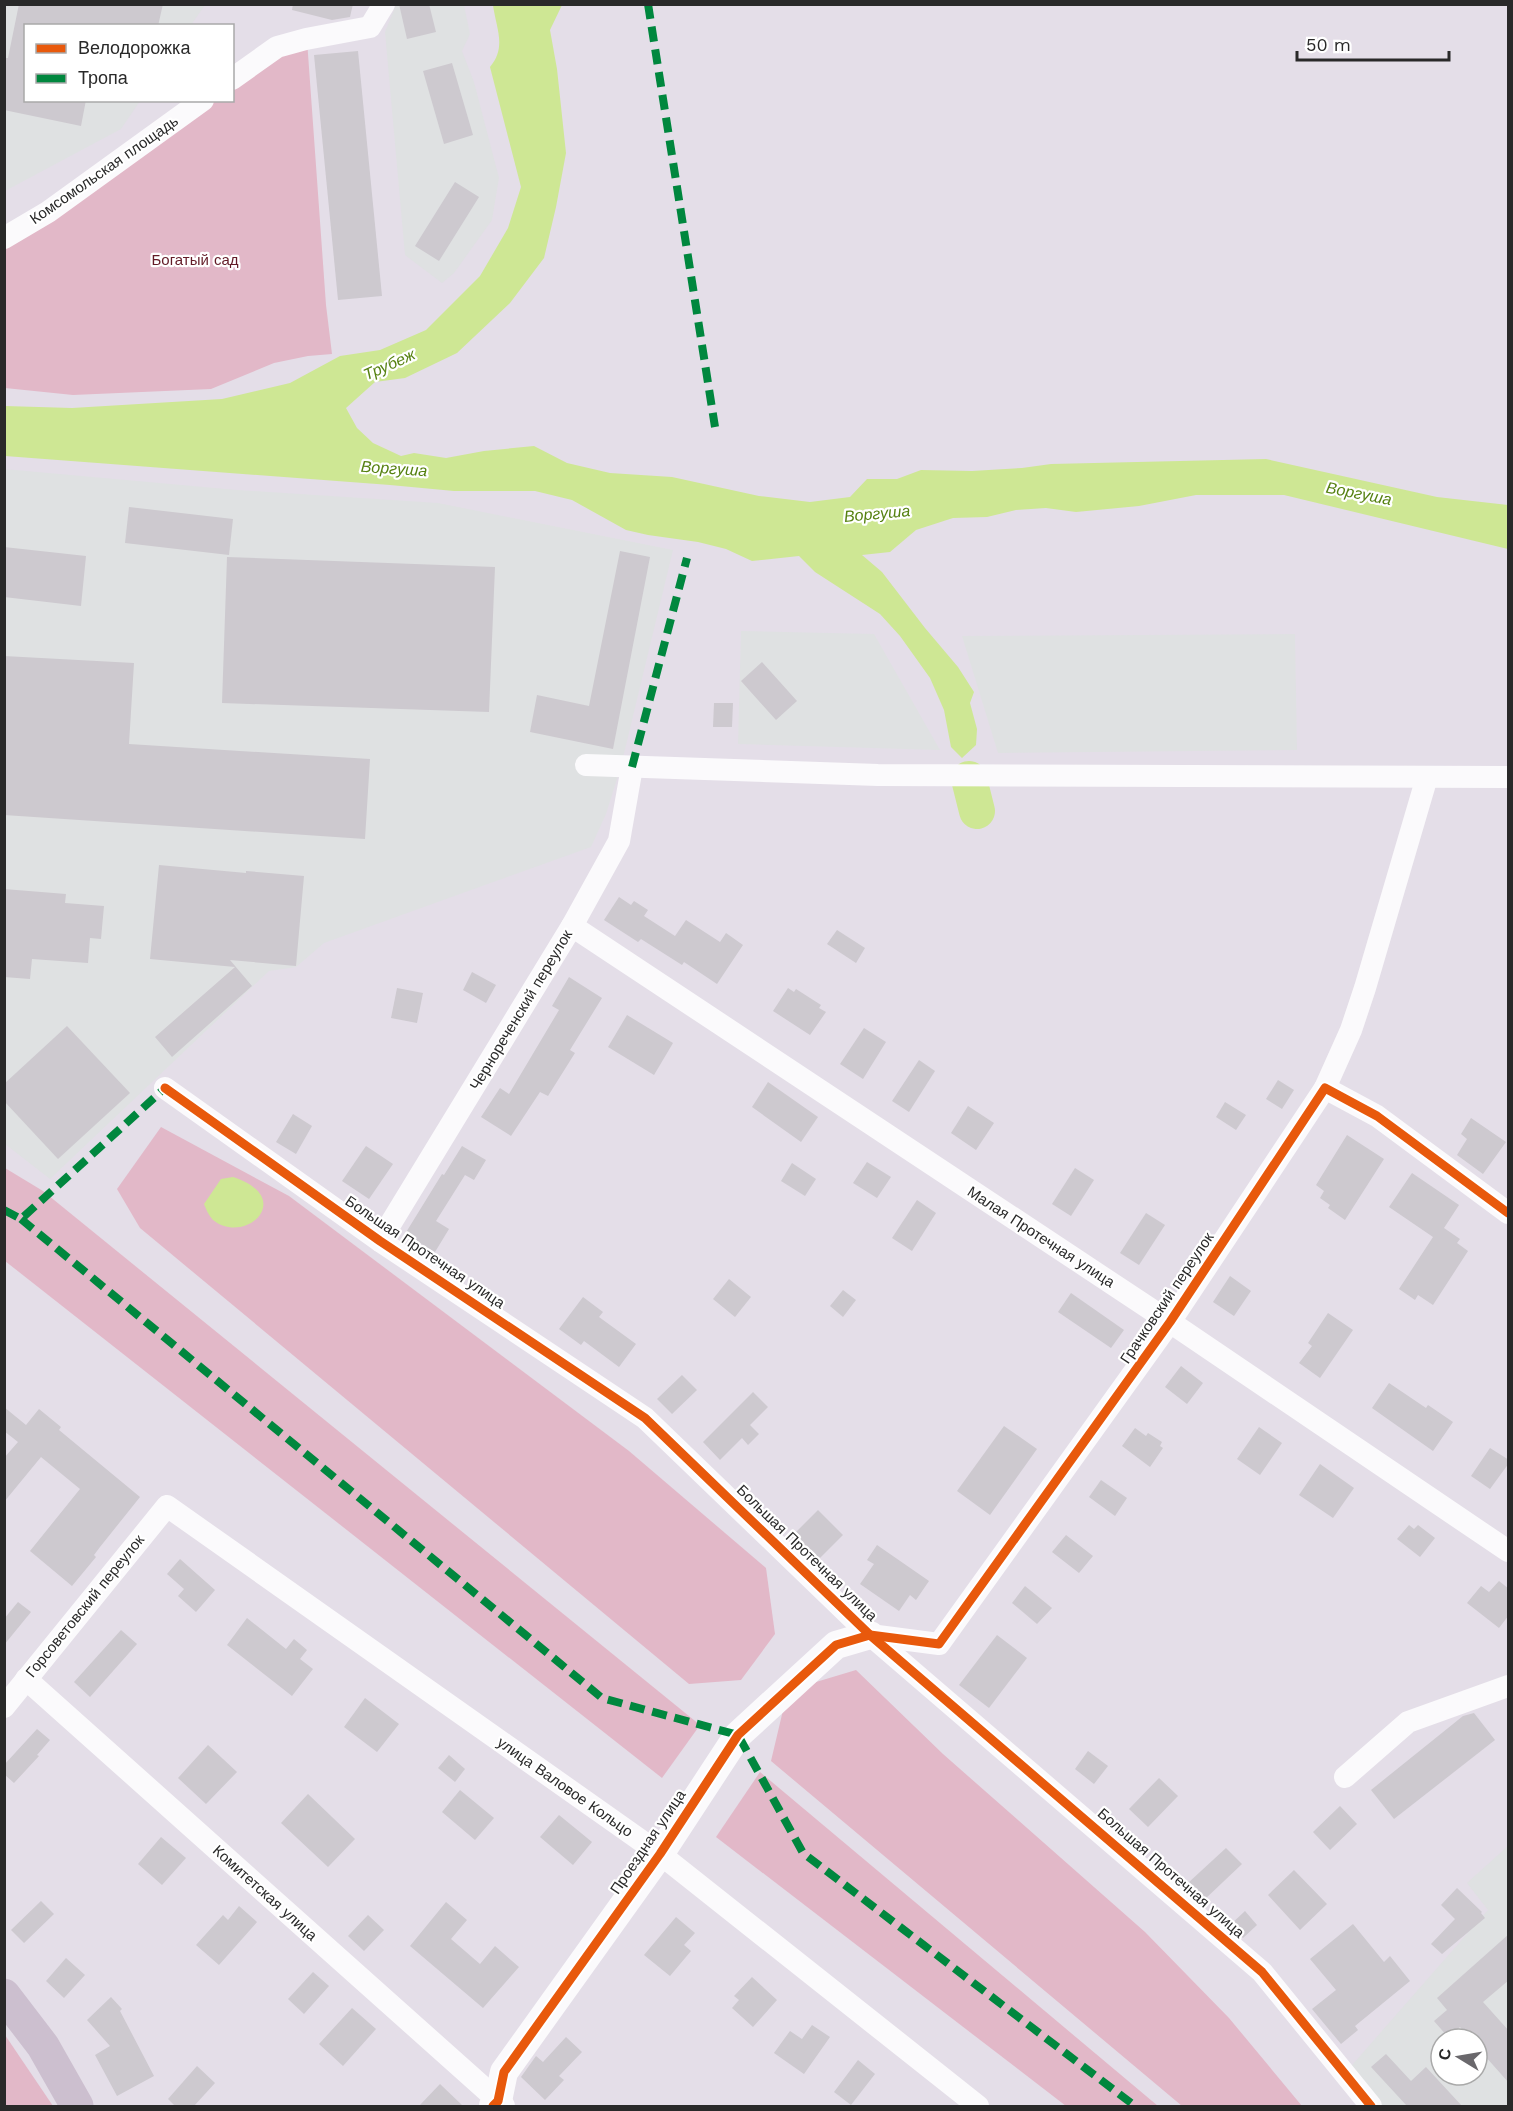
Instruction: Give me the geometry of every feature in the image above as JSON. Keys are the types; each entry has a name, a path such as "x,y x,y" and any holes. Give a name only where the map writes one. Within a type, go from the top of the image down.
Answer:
{"main road":[{"path":"4,1995 43,2046 77,2106"}],"street":[{"path":"234,78 277,47 370,27 384,4"},
{"name":"Комсомольская площадь","path":"4,238 48,212 200,102"},
{"path":"586,765 878,775 1509,777"},
{"name":"Чернореченский переулок","path":"380,1241 572,926 619,841 632,766"},
{"name":"Грачковский переулок","path":"870,1635 939,1644 1170,1322 1325,1088 1351,1030 1365,988 1427,777"},
{"name":"Малая Протечная улица","path":"572,926 1170,1322 1509,1551"},
{"name":"Большая Протечная улица","path":"165,1088 380,1241 645,1418 870,1635 1262,1972 1371,2106"},
{"path":"1325,1088 1377,1116 1509,1213"},
{"name":"Горсоветовский переулок","path":"4,1707 167,1506"},
{"name":"улица Валовое Кольцо","path":"167,1506 660,1854 978,2106"},
{"name":"Проездная улица","path":"498,2105 504,2072 660,1854 738,1735 836,1645 870,1635"},
{"name":"Комитетская улица","path":"26,1679 498,2105"},
{"path":"1345,1777 1408,1722 1509,1686"}],"shaded area":[{"path":"5,5 205,5 192,24 24,24 24,102 139,102 121,129 5,191"},
{"path":"396,5 464,5 470,34 462,51 474,82 499,178 492,220 454,273 442,283 405,255 385,32"},
{"path":"4,469 237,490 438,503 673,550 621,766 606,814 591,847 324,943 296,967 269,971 50,1179 5,1144"},
{"path":"741,631 874,634 940,750 738,744"},
{"path":"1295,634 1297,750 998,753 962,636"},
{"path":"1508,1846 1508,2106 1375,2106 1346,2072 1488,1910 1467,1883"}],"green space":[{"name":"Богатый сад","path":"307,40 326,305 332,354 274,363 211,389 73,395 5,388 4,238 202,102 234,102 234,79"},
{"path":"161,1127 289,1196 629,1451 766,1568 775,1634 741,1680 689,1684 140,1228 117,1189"},
{"path":"5,1168 43,1191 700,1725 662,1778 5,1261"},
{"path":"856,1670 943,1754 1145,1932 1229,2018 1302,2106 1182,2106 771,1761 784,1706 816,1682"},
{"path":"760,1772 1158,2106 1066,2106 716,1837"},
{"path":"5,2035 53,2106 5,2106"}],"water":[{"path":"493,5 562,5 550,30 557,69 566,153 544,258 510,303 457,353 405,378 375,382 346,408 357,428 373,443 401,456 414,453 446,458 484,451 534,446 567,463 610,473 672,477 759,496 810,502 850,497 867,479 897,479 921,470 972,471 1051,464 1266,459 1437,497 1508,505 1508,549 1284,495 1196,495 1139,506 1076,512 1046,508 1016,510 987,517 953,518 916,530 890,552 862,555 882,572 958,667 974,692 970,703 977,729 976,745 962,758 951,747 944,710 930,678 900,636 880,614 815,572 799,556 752,561 726,549 698,542 626,530 572,500 535,491 454,491 5,456 5,406 72,408 222,399 290,383 340,356 380,350 426,330 480,276 508,228 521,187 490,67 495,60 499,45"},
{"path":"233,1177 252,1186 261,1196 263,1207 259,1216 239,1227 226,1226 213,1220 204,1204 221,1179"}],"building":[{"path":"19,4 163,4 158,24 24,24 24,102 86,102 81,126 4,110 4,58 8,58"},
{"path":"293,4 353,4 350,17 332,20 292,10"},
{"path":"399,4 429,4 436,32 407,39"},
{"path":"358,51 382,296 338,300 314,55"},
{"path":"452,63 473,135 444,144 423,71"},
{"path":"455,182 479,197 439,261 415,246"},
{"path":"129,507 233,519 229,555 125,543"},
{"path":"4,547 86,556 81,606 4,597"},
{"path":"620,551 650,557 613,749 530,732 537,695 589,706"},
{"path":"227,557 495,567 489,712 222,703"},
{"path":"4,656 134,663 129,744 370,759 365,839 4,815"},
{"path":"762,662 797,701 776,720 741,681"},
{"path":"714,703 733,703 732,727 713,727"},
{"path":"159,865 304,876 296,966 230,960 252,986 172,1057 155,1037 235,967 150,959"},
{"path":"4,889 66,894 65,903 104,906 101,939 90,938 88,963 32,959 30,979 4,977"},
{"path":"619,897 631,905 634,901 648,910 644,916 675,936 686,920 720,942 726,933 743,945 717,984 684,962 682,965 641,939 638,942 604,920"},
{"path":"837,930 865,948 856,963 827,944"},
{"path":"472,972 496,985 486,1003 463,990"},
{"path":"569,977 602,998 570,1050 575,1053 548,1096 540,1092 511,1136 481,1117 500,1088 509,1094 559,1010 552,1006"},
{"path":"397,988 423,993 417,1023 391,1018"},
{"path":"788,988 794,992 796,989 821,1005 819,1008 826,1012 810,1035 773,1011"},
{"path":"627,1015 673,1043 654,1075 608,1047"},
{"path":"67,1026 130,1093 58,1159 4,1101 4,1084"},
{"path":"864,1028 886,1042 863,1079 840,1064"},
{"path":"919,1060 935,1071 909,1112 892,1101"},
{"path":"1278,1080 1294,1090 1282,1109 1266,1099"},
{"path":"768,1082 818,1117 801,1142 752,1107"},
{"path":"1225,1102 1246,1115 1236,1130 1216,1117"},
{"path":"968,1106 994,1123 976,1150 951,1133"},
{"path":"293,1114 312,1126 296,1154 276,1142"},
{"path":"1471,1118 1506,1142 1483,1174 1457,1155 1467,1139 1461,1134"},
{"path":"1347,1135 1384,1159 1345,1220 1328,1208 1330,1205 1320,1198 1324,1191 1316,1185"},
{"path":"366,1146 393,1164 369,1199 342,1181"},
{"path":"462,1146 486,1160 474,1180 465,1175 436,1221 449,1229 435,1252 405,1234"},
{"path":"867,1162 891,1177 877,1198 853,1183"},
{"path":"792,1163 816,1179 805,1196 781,1181"},
{"path":"1075,1168 1094,1180 1071,1216 1052,1204"},
{"path":"1412,1173 1459,1205 1444,1228 1460,1239 1457,1243 1468,1251 1433,1305 1418,1295 1415,1300 1399,1289 1433,1237 1389,1207"},
{"path":"917,1200 936,1213 912,1251 892,1238"},
{"path":"1146,1213 1165,1225 1139,1265 1120,1253"},
{"path":"1230,1276 1251,1291 1234,1316 1213,1302"},
{"path":"729,1279 751,1297 735,1317 713,1299"},
{"path":"843,1290 856,1300 843,1317 830,1306"},
{"path":"1071,1293 1124,1330 1111,1348 1058,1312"},
{"path":"583,1297 603,1312 599,1317 636,1344 619,1367 584,1341 581,1345 559,1329"},
{"path":"1328,1313 1353,1330 1320,1378 1299,1363 1312,1346 1308,1343"},
{"path":"1181,1366 1203,1383 1187,1404 1165,1387"},
{"path":"682,1375 697,1390 672,1414 657,1399"},
{"path":"1389,1383 1426,1408 1428,1405 1453,1422 1433,1451 1372,1408"},
{"path":"753,1392 768,1407 750,1425 759,1434 748,1445 742,1438 720,1460 703,1442"},
{"path":"4,1407 26,1425 39,1409 61,1427 59,1430 140,1497 72,1586 30,1551 80,1489 41,1457 4,1502 4,1458 18,1442 4,1431"},
{"path":"1004,1426 1037,1449 990,1515 957,1491"},
{"path":"1259,1427 1282,1443 1260,1475 1237,1459"},
{"path":"1135,1428 1146,1436 1148,1433 1162,1442 1160,1446 1163,1448 1150,1467 1122,1446"},
{"path":"1490,1448 1509,1460 1509,1463 1490,1489 1471,1476"},
{"path":"1320,1464 1354,1488 1333,1518 1299,1495"},
{"path":"1101,1480 1127,1498 1115,1516 1089,1497"},
{"path":"818,1510 843,1535 816,1562 791,1537"},
{"path":"1409,1525 1414,1529 1418,1525 1435,1538 1420,1557 1397,1539"},
{"path":"1066,1535 1093,1556 1079,1573 1052,1552"},
{"path":"877,1545 929,1581 916,1600 910,1595 899,1611 860,1584 874,1564 867,1560"},
{"path":"180,1559 215,1590 196,1612 178,1596 184,1589 167,1574"},
{"path":"1499,1581 1509,1589 1509,1615 1499,1628 1467,1603 1481,1586 1489,1592"},
{"path":"1025,1586 1052,1608 1037,1624 1012,1603"},
{"path":"18,1602 31,1612 4,1645 4,1619"},
{"path":"247,1618 286,1649 294,1639 307,1650 300,1659 313,1669 292,1696 227,1645"},
{"path":"121,1630 137,1644 90,1697 74,1682"},
{"path":"997,1635 1027,1658 989,1708 959,1685"},
{"path":"365,1698 399,1724 377,1752 344,1727"},
{"path":"1474,1713 1495,1740 1394,1819 1371,1790 1463,1716"},
{"path":"37,1729 50,1740 37,1755 39,1756 14,1783 4,1774 4,1765"},
{"path":"208,1745 237,1772 206,1804 178,1778"},
{"path":"1088,1751 1108,1766 1094,1784 1075,1769"},
{"path":"449,1755 465,1769 455,1782 438,1768"},
{"path":"1159,1778 1178,1796 1148,1827 1129,1809"},
{"path":"460,1790 494,1818 475,1840 442,1812"},
{"path":"308,1794 355,1839 328,1867 281,1823"},
{"path":"1340,1806 1357,1824 1330,1850 1313,1832"},
{"path":"559,1815 592,1842 573,1865 540,1837"},
{"path":"161,1837 186,1858 162,1885 138,1864"},
{"path":"1226,1848 1242,1864 1204,1900 1188,1883"},
{"path":"1294,1870 1327,1904 1300,1930 1268,1895"},
{"path":"1457,1888 1482,1912 1485,1918 1442,1954 1431,1944 1455,1919 1441,1905"},
{"path":"41,1901 54,1914 24,1943 11,1930"},
{"path":"446,1902 467,1920 451,1939 480,1964 495,1946 519,1967 483,2008 410,1946"},
{"path":"239,1906 257,1922 219,1965 196,1945 223,1915 228,1920"},
{"path":"1245,1911 1257,1925 1243,1938 1229,1926"},
{"path":"368,1915 384,1930 364,1951 348,1936"},
{"path":"676,1917 695,1933 684,1945 691,1951 670,1976 644,1955"},
{"path":"1353,1924 1384,1962 1390,1956 1410,1981 1355,2026 1358,2030 1341,2044 1312,2009 1336,1990 1310,1959"},
{"path":"1509,1934 1509,1980 1483,2002 1509,2031 1509,2083 1489,2060 1489,2027 1439,2027 1434,2021 1447,2010 1437,1998"},
{"path":"66,1958 85,1975 64,1998 46,1981"},
{"path":"313,1972 329,1986 304,2014 288,1999"},
{"path":"752,1977 777,2000 753,2027 732,2008 739,2000 734,1996"},
{"path":"111,1997 122,2009 120,2011 154,2076 117,2096 95,2055 110,2046 87,2020"},
{"path":"352,2008 376,2029 343,2066 319,2044"},
{"path":"812,2025 830,2037 804,2074 774,2053 790,2031 802,2039"},
{"path":"566,2037 582,2052 559,2076 564,2080 545,2100 521,2077 536,2056 543,2062"},
{"path":"1386,2054 1411,2081 1426,2067 1429,2070 1429,2087 1444,2087 1462,2106 1407,2106 1371,2067"},
{"path":"858,2060 875,2074 851,2105 834,2092"},
{"path":"197,2066 215,2083 194,2106 175,2106 168,2099"},
{"path":"440,2084 463,2106 419,2106"}],"waterway":[{"path":"969,779 977,811"}],"marked path":[{"path":"648,4 715,427"},
{"path":"632,767 687,558"},
{"path":"4,1210 21,1219 165,1088"},
{"path":"21,1219 602,1698 738,1735 803,1853 1135,2106"}],"cycle path":[{"path":"165,1088 380,1241 645,1418 870,1635 1262,1972 1371,2106"},
{"path":"493,2106 498,2101 504,2072 660,1854 738,1735 836,1645 870,1635 939,1644 1170,1322 1325,1088 1377,1116 1508,1213"}],"water label":[{"name":"Трубеж","path":"389,364"},
{"name":"Воргуша","path":"394,468"},
{"name":"Воргуша","path":"1359,493"},
{"name":"Воргуша","path":"877,513"}]}
